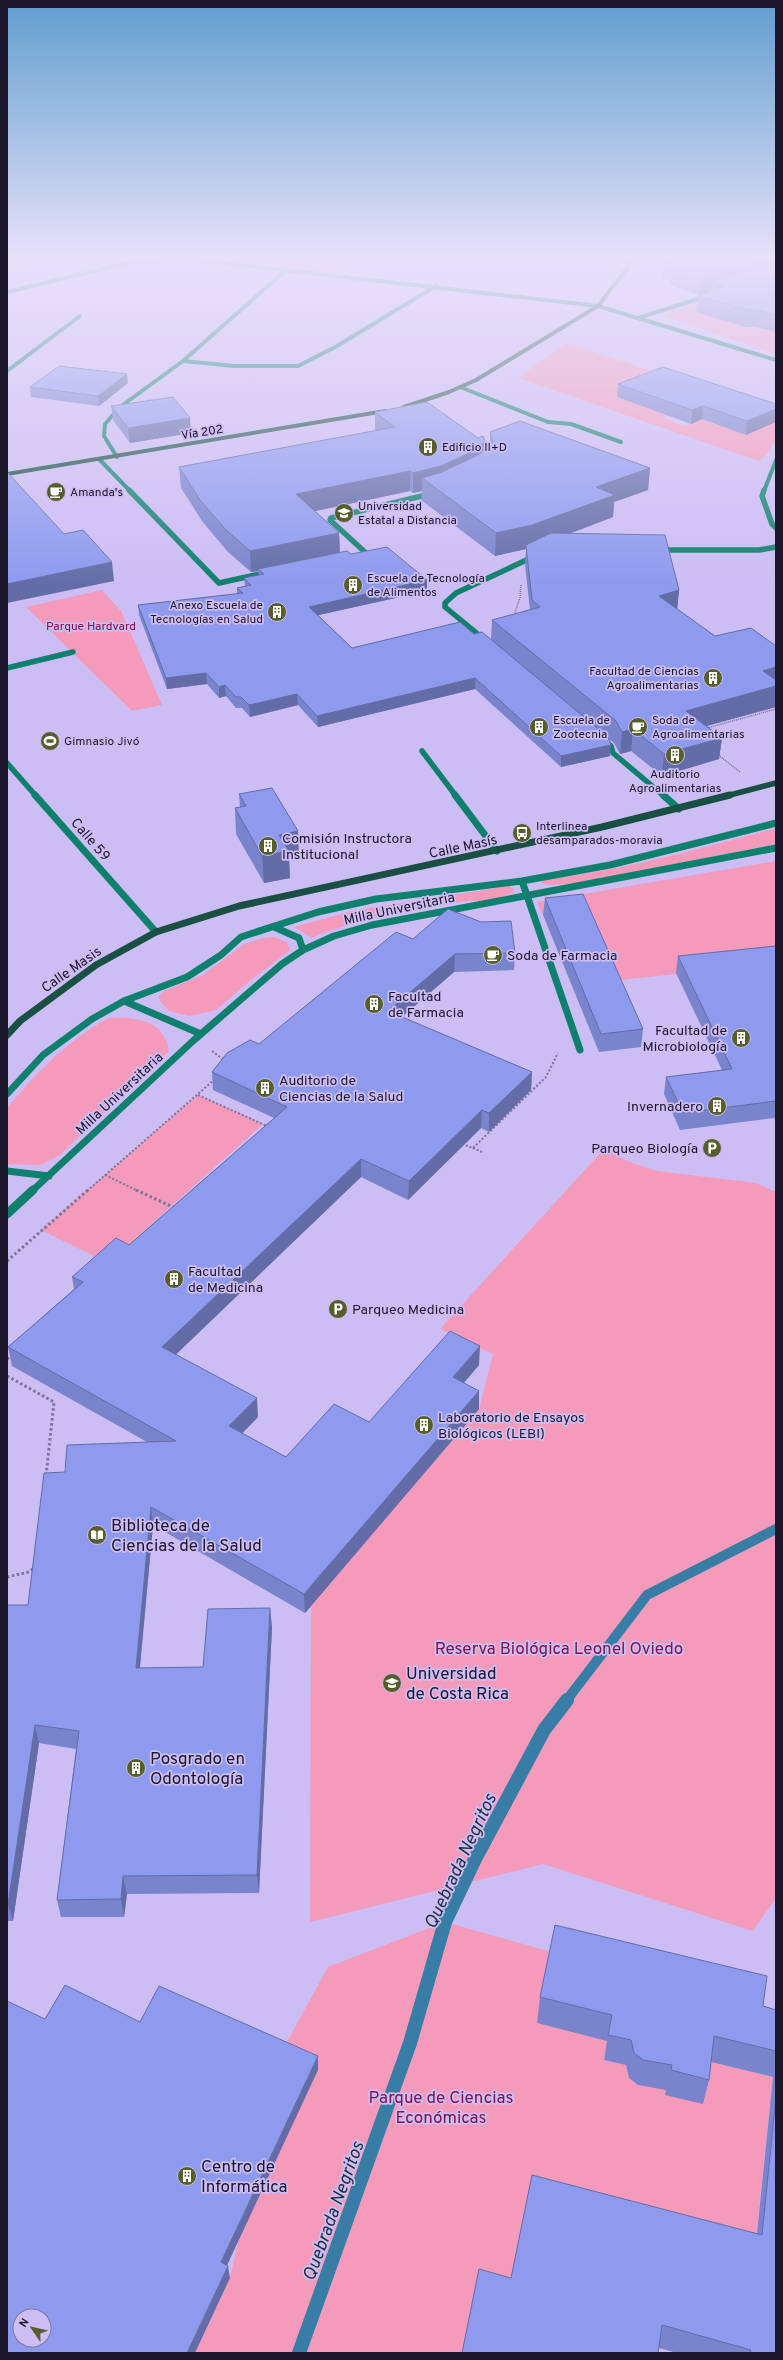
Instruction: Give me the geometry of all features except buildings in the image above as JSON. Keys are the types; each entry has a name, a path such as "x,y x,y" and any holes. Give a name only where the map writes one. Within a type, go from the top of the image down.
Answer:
{"main road":[{"path":"397,409 410,406 460,387 476,380 501,365"},
{"name":"Vía 202","path":"7,474 390,410"},
{"name":"Calle Masís","path":"156,932 239,906 497,851 679,809 776,783"},
{"name":"Calle Masis","path":"7,1035 20,1021 96,965 156,932"}],"street":[{"path":"117,456 104,436 105,424 120,407 177,365"},
{"path":"225,365 300,365"},
{"path":"460,387 548,422 571,424 621,442"},
{"path":"410,406 415,409"},
{"path":"541,425 548,422"},
{"path":"100,459 219,583 273,572"},
{"path":"776,460 762,496 772,524 776,528"},
{"path":"358,554 366,553 330,520 331,518 414,499 435,492"},
{"path":"651,550 759,550 776,547"},
{"path":"490,644 445,608 445,603 456,593 542,553"},
{"path":"7,668 73,652"},
{"path":"599,736 611,746 613,753 679,809"},
{"path":"422,751 497,851"},
{"name":"Calle 59","path":"7,763 156,932"},
{"name":"Milla Universitaria","path":"7,1094 43,1056 71,1033 124,1001 188,977 221,954 241,937 318,912 376,899 444,889 522,881 610,865 776,823"},
{"name":"Milla Universitaria","path":"7,1214 201,1034 282,964 303,950 334,936 372,925 776,848"},
{"path":"522,881 580,1050"},
{"path":"274,927 299,938 303,950"},
{"path":"124,1001 201,1034"},
{"path":"7,1171 49,1176"}],"path":[{"path":"511,618 520,598 520,580"},
{"path":"705,729 776,709"},
{"path":"715,752 745,776"},
{"path":"473,1148 546,1077 552,1068 560,1047"},
{"path":"7,1261 220,1075"},
{"path":"198,1095 273,1129"},
{"path":"459,1142 482,1152"},
{"path":"105,1175 181,1211"},
{"path":"7,1359 13,1354"},
{"path":"7,1376 54,1402 46,1482"},
{"path":"7,1577 29,1572 35,1567 38,1561"}],"green space":[{"path":"536,365 634,365 776,412 628,391 614,396 664,414 685,409 663,418 685,426 702,419 776,422 776,441 766,455 759,461 518,378"},
{"name":"Parque Hardvard","path":"102,590 121,611 162,705 132,711 26,607"},
{"path":"776,828 776,844 578,883 549,885 542,883 544,880 632,865"},
{"path":"776,861 776,963 612,981 543,915 537,902"},
{"path":"509,886 514,889 513,892 498,899 486,901 470,900 370,919 350,924 312,938 294,927 352,911"},
{"path":"274,937 287,942 290,949 288,952 251,980 216,1010 189,1016 169,1011 160,1001 159,996 164,991 203,975 244,944 263,938"},
{"path":"109,1018 129,1018 148,1022 161,1033 166,1041 169,1051 60,1155 41,1165 7,1164 7,1108 41,1070 67,1046 94,1026"},
{"path":"198,1095 263,1124 108,1263 41,1230"},
{"name":"Reserva Biológica Leonel Oviedo","path":"604,1149 632,1163 657,1171 756,1183 776,1192 776,1898 753,1931 543,1864 310,1922 311,1605 479,1409 493,1354 440,1329"},
{"name":"Parque de Ciencias Económicas","path":"445,1922 552,1952 608,2041 604,2060 626,2065 629,2078 708,2061 773,2077 754,2258 509,2300 465,2353 195,2353 230,2278 281,2053 328,1967"}],"waterway":[{"name":"Quebrada Negritos","path":"566,1701 647,1595 776,1529"},
{"name":"Quebrada Negritos","path":"299,2353 410,2043 445,1922 475,1859 544,1730 567,1700"}],"place":[{"name":"Edificio II+D","path":"428,447"},
{"name":"Amanda's","path":"56,492"},
{"name":"Universidad Estatal a Distancia","path":"344,513"},
{"name":"Escuela de Tecnología de Alimentos","path":"353,585"},
{"name":"Anexo Escuela de Tecnologías en Salud","path":"277,612"},
{"name":"Facultad de Ciencias Agroalimentarias","path":"713,678"},
{"name":"Escuela de Zootecnia","path":"539,727"},
{"name":"Soda de Agroalimentarias","path":"638,727"},
{"name":"Gimnasio Jivó","path":"50,741"},
{"name":"Auditorio Agroalimentarias","path":"675,755"},
{"name":"Interlinea desamparados-moravia","path":"522,833"},
{"name":"Comisión Instructora Institucional","path":"268,846"},
{"name":"Soda de Farmacia","path":"493,955"},
{"name":"Facultad de Farmacia","path":"374,1004"},
{"name":"Facultad de Microbiología","path":"741,1038"},
{"name":"Auditorio de Ciencias de la Salud","path":"265,1088"},
{"name":"Invernadero","path":"717,1106"},
{"name":"Parqueo Biología","path":"712,1148"},
{"name":"Facultad de Medicina","path":"174,1279"},
{"name":"Parqueo Medicina","path":"338,1309"},
{"name":"Laboratorio de Ensayos Biológicos (LEBI)","path":"424,1425"},
{"name":"Biblioteca de Ciencias de la Salud","path":"97,1535"},
{"name":"Universidad de Costa Rica","path":"392,1683"},
{"name":"Posgrado en Odontología","path":"136,1768"},
{"name":"Centro de Informática","path":"187,2176"}]}
